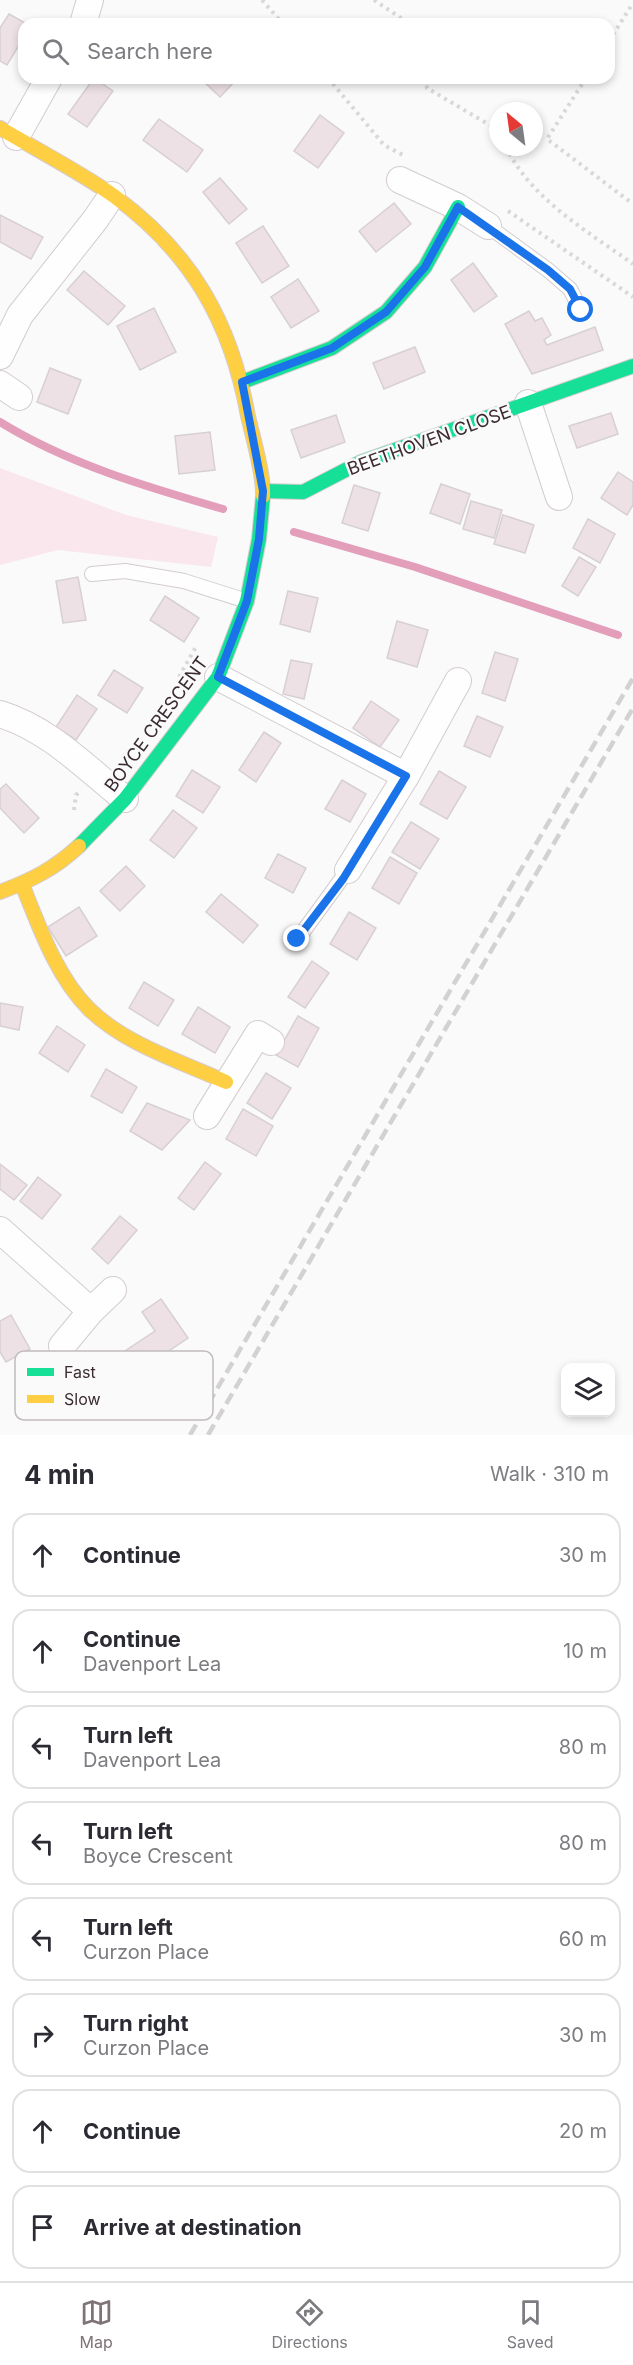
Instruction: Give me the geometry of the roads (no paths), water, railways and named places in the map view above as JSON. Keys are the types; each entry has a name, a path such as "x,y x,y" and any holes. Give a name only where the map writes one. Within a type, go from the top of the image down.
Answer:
{"street":[{"path":"85,18 90,0"},
{"path":"8,133 45,84"},
{"name":"BOYCE CRESCENT","path":"0,892 22,884 58,865 92,834 125,799 218,677 247,601 259,539 263,491 242,382 216,312 187,265 148,223 112,195 8,133"},
{"path":"400,180 458,207 488,226"},
{"path":"0,356 20,315 112,195"},
{"path":"242,382 332,348 386,312 425,267 458,207"},
{"name":"BEETHOVEN CLOSE","path":"263,491 303,492 361,462 633,366"},
{"name":"BEETHOVEN CLOSE","path":"528,403 559,497"},
{"path":"218,677 406,776"},
{"path":"348,870 406,776 458,681"},
{"path":"0,714 12,718 57,743 125,799"},
{"path":"22,884 61,970 89,1008 127,1036 226,1082"},
{"path":"207,1116 226,1082 258,1034 271,1042"},
{"path":"0,1230 91,1311"},
{"path":"62,1346 91,1311 113,1290"}],"lane":[{"path":"488,226 570,289 581,310"},
{"path":"92,574 124,571 184,581 247,601"},
{"path":"297,939 348,870"}],"waterway":[{"path":"0,422 53,450 108,473 223,509"},
{"path":"294,532 415,567 618,635"}],"railway":[{"path":"213,1396 633,678"},
{"path":"208,1435 633,708"},
{"path":"190,1435 199,1420"}]}
